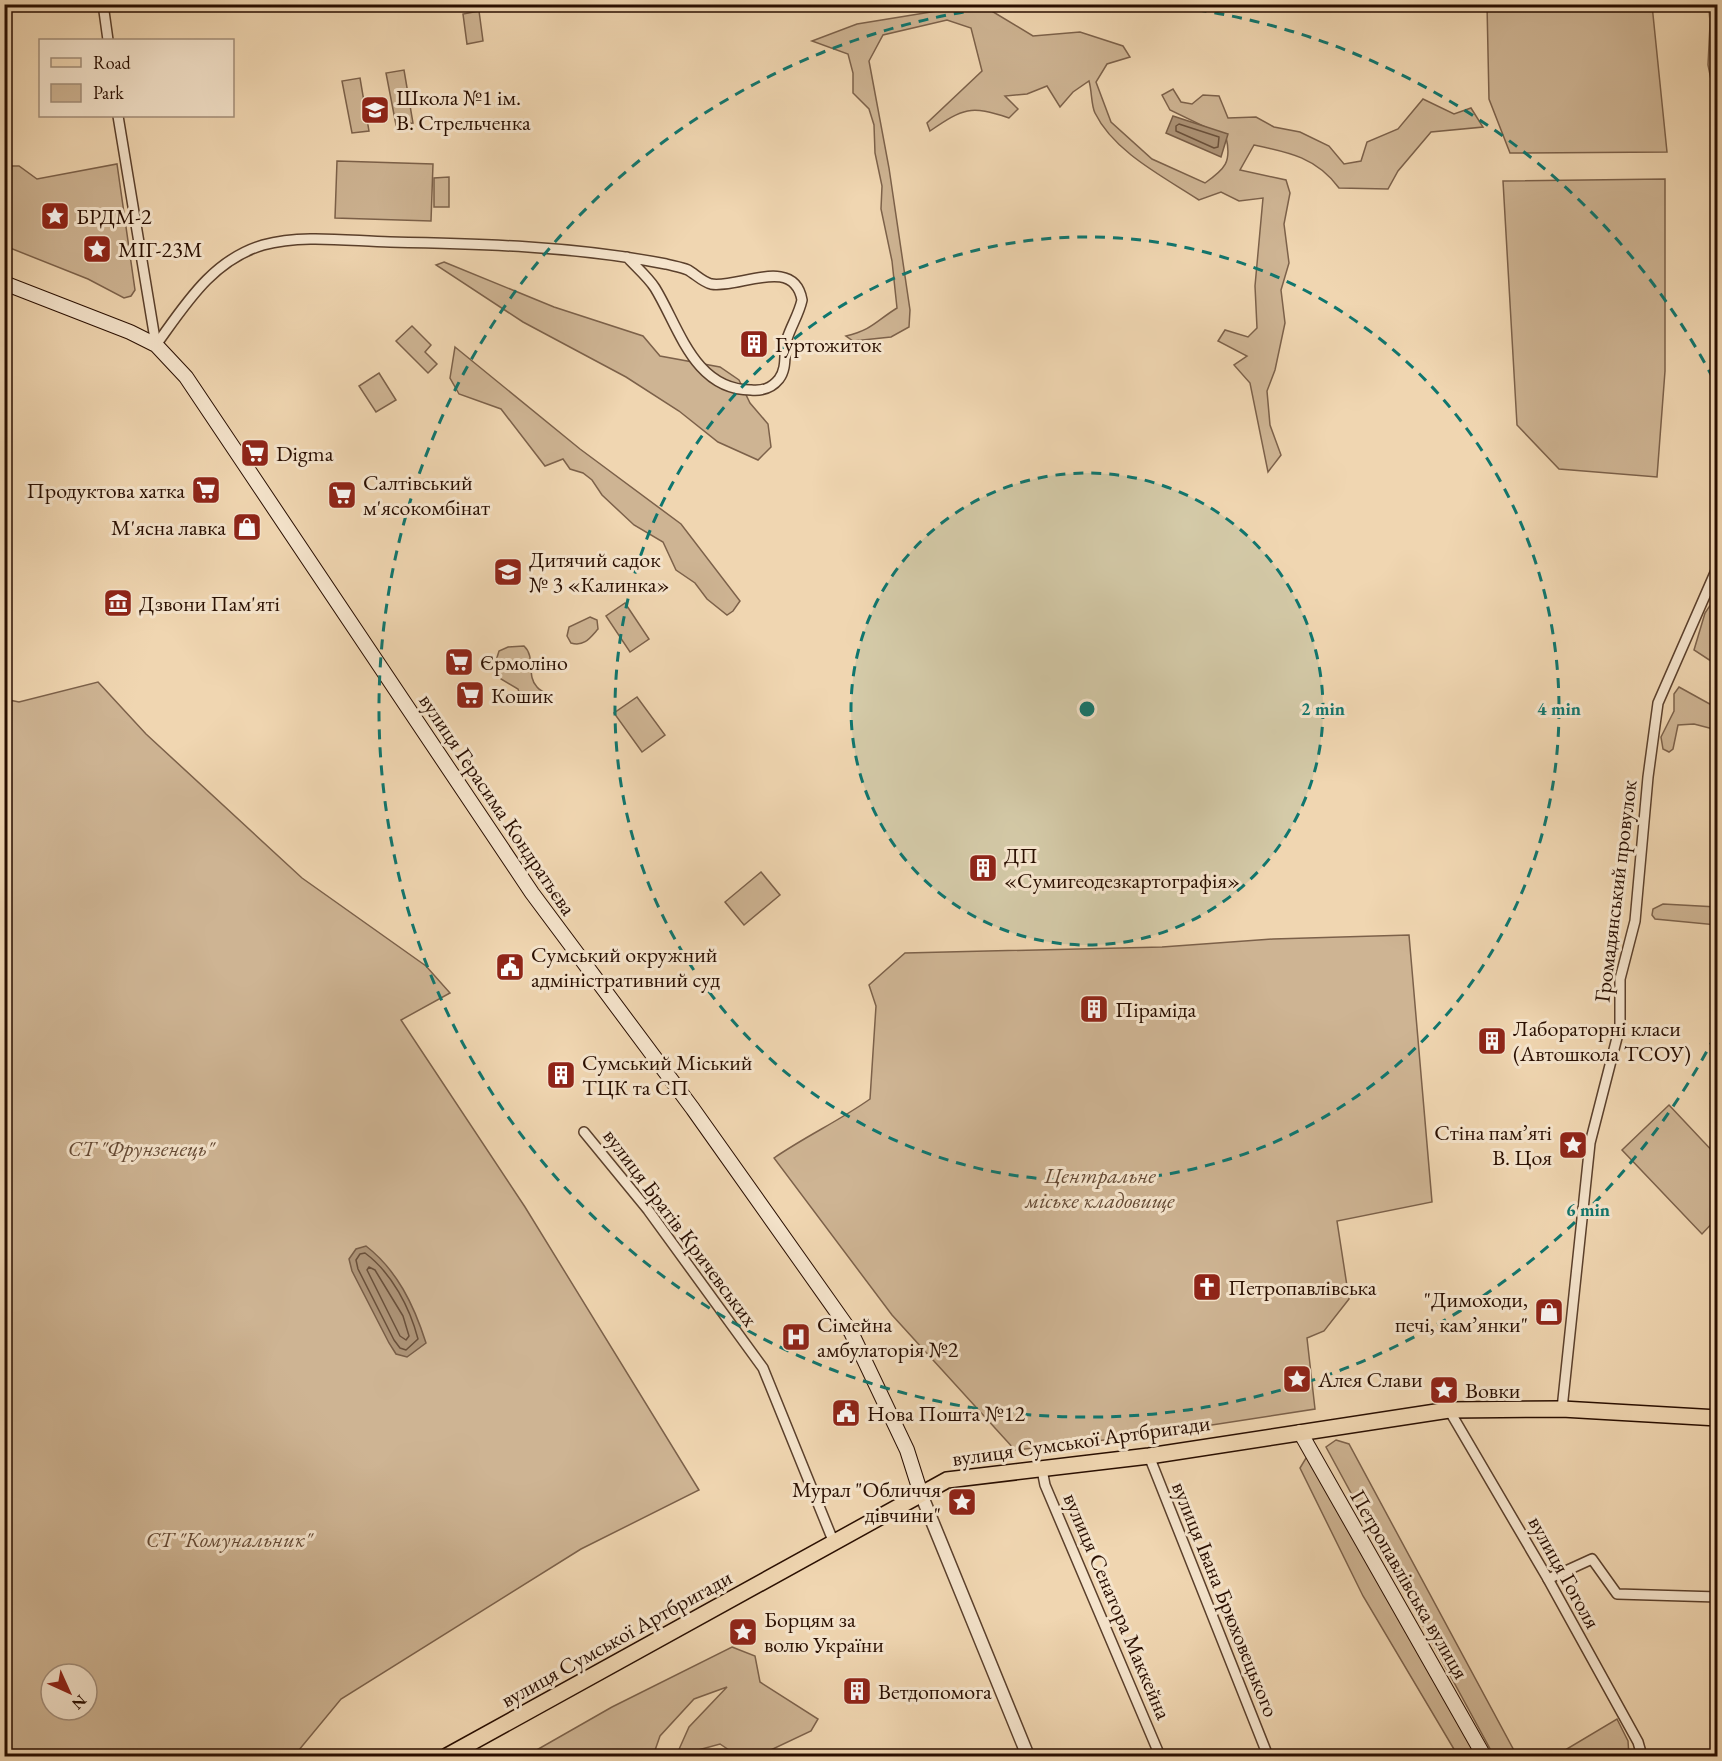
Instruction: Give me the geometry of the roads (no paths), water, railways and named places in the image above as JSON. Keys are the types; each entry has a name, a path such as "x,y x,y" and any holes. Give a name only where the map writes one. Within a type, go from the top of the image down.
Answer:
{"main road":[{"name":"вулиця Герасима Кондратьєва","path":"4,284 130,332 156,345 186,377 209,408 273,508 532,893 693,1109 851,1332 907,1450 921,1494"},
{"name":"вулиця Сумської Артбригади","path":"447,1756 947,1480 1149,1456 1449,1410 1562,1408 1718,1418"},
{"name":"Петропавлівська вулиця","path":"1300,1432 1484,1756"}],"street":[{"path":"103,4 108,39"},
{"path":"118,117 156,345"},
{"path":"156,345 210,274 263,246 304,240 444,242 562,248 627,257 685,268 710,284 773,276 784,277 801,294 802,300 786,340 784,369 779,379 764,391 743,390 725,385 704,370 688,354 654,287 627,257"},
{"name":"Громадянський провулок","path":"1562,1408 1590,1143 1620,1026 1620,979 1635,921 1648,777 1658,703 1718,566"},
{"name":"вулиця Братів Кричевських","path":"584,1132 648,1210 763,1368 834,1543"},
{"name":"вулиця Гоголя","path":"1449,1410 1548,1579 1638,1742 1642,1756"},
{"name":"вулиця Івана Брюховецького","path":"1149,1456 1268,1756"},
{"name":"вулиця Сенатора Маккейна","path":"1042,1470 1045,1485 1160,1756"},
{"name":"вулиця Герасима Кондратьєва","path":"921,1494 1028,1756"},
{"path":"1548,1579 1592,1559 1617,1594 1718,1597"}],"water":[{"path":"1173,116 1228,134 1221,157 1166,133"},
{"path":"366,1246 387,1266 403,1289 421,1329 426,1343 407,1357 396,1354 352,1271 349,1259 356,1249"}],"waterway":[{"path":"1716,4 1718,18"}],"place":[{"name":"Школа №1 ім. В. Стрельченка","path":"375,110"},
{"name":"БРДМ-2","path":"55,216"},
{"name":"МІГ-23М","path":"97,249"},
{"name":"Гуртожиток","path":"754,344"},
{"name":"Digma","path":"255,453"},
{"name":"Продуктова хатка","path":"206,490"},
{"name":"Салтівський м'ясокомбінат","path":"342,495"},
{"name":"М'ясна лавка","path":"247,527"},
{"name":"Дитячий садок № 3 «Калинка»","path":"508,572"},
{"name":"Дзвони Пам'яті","path":"118,603"},
{"name":"Єрмоліно","path":"459,662"},
{"name":"Кошик","path":"470,695"},
{"name":"ДП «Сумигеодезкартографія»","path":"983,868"},
{"name":"Сумський окружний адміністративний суд","path":"510,967"},
{"name":"Піраміда","path":"1094,1009"},
{"name":"Лабораторні класи (Автошкола ТСОУ)","path":"1492,1041"},
{"name":"Сумський Міський ТЦК та СП","path":"561,1075"},
{"name":"Стіна пам’яті В. Цоя","path":"1573,1145"},
{"name":"Петропавлівська","path":"1207,1287"},
{"name":"\"Димоходи, печі, кам’янки\"","path":"1549,1312"},
{"name":"Сімейна амбулаторія №2","path":"796,1337"},
{"name":"Алея Слави","path":"1297,1379"},
{"name":"Вовки","path":"1444,1390"},
{"name":"Нова Пошта №12","path":"846,1413"},
{"name":"Мурал \"Обличчя дівчини\"","path":"962,1502"},
{"name":"Борцям за волю України","path":"743,1632"},
{"name":"Ветдопомога","path":"857,1691"}],"park label":[{"name":"СТ \"Фрунзенець\"","path":"141,1148"},
{"name":"Центральне міське кладовище","path":"1100,1188"},
{"name":"СТ \"Комунальник\"","path":"229,1539"}]}
